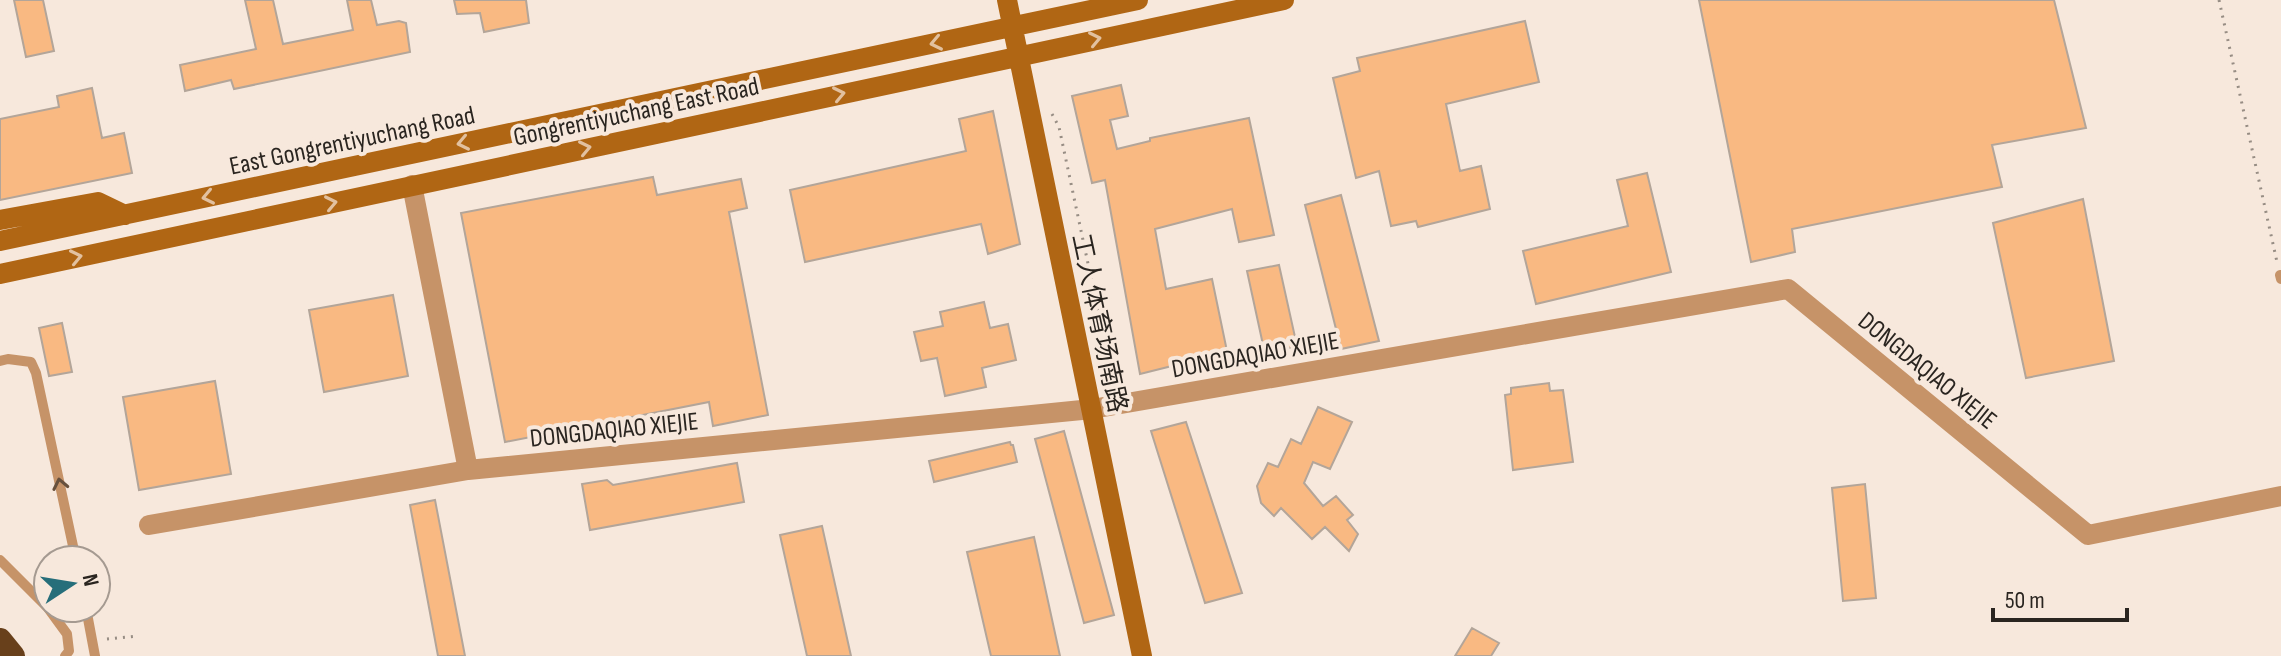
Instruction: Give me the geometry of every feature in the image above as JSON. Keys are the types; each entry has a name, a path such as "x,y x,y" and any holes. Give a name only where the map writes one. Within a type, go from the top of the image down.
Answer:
{"highway":[{"path":"0,640 13,656"}],"main road":[{"name":"工人体育场南路","path":"1007,0 1142,656"},
{"name":"East Gongrentiyuchang Road","path":"0,241 1138,0"},
{"name":"Gongrentiyuchang East Road","path":"0,274 1284,0"},
{"path":"0,220 98,202 125,215"}],"street":[{"path":"412,185 468,470"},
{"name":"DONGDAQIAO XIEJIE","path":"149,525 468,470 1092,409 1788,289 2088,535 2281,496"}],"lane":[{"path":"0,361 31,362 36,373 73,544"},
{"path":"0,560 32,592"},
{"path":"60,624 67,634 69,651 65,656"},
{"path":"89,624 95,656"}],"path":[{"path":"2219,0 2280,277"},
{"path":"1046,103 1059,127 1115,386 1092,409"}],"building":[{"path":"14,0 43,0 54,51 26,57"},
{"path":"245,0 273,0 283,44 353,30 347,0 371,0 377,25 399,21 406,23 410,52 234,89 231,80 185,91 180,65 256,49"},
{"path":"454,0 526,0 529,23 484,32 480,13 457,14"},
{"path":"1699,0 2054,0 2086,128 1992,145 2002,187 1792,229 1795,252 1751,262"},
{"path":"1525,21 1539,82 1446,104 1460,171 1481,166 1490,209 1418,227 1416,221 1391,226 1379,171 1356,178 1333,78 1360,71 1357,58"},
{"path":"1121,85 1128,116 1110,120 1117,149 1150,141 1150,138 1249,118 1274,235 1239,242 1232,209 1155,229 1166,289 1212,279 1228,356 1140,374 1105,180 1092,183 1072,96"},
{"path":"92,88 102,138 124,133 132,173 0,200 0,119 59,107 57,96"},
{"path":"993,111 1020,244 988,254 981,224 805,262 790,190 966,151 959,119"},
{"path":"1647,173 1671,272 1536,304 1523,251 1628,226 1617,180"},
{"path":"653,177 657,195 741,179 747,208 729,212 768,415 713,426 709,402 505,442 461,213"},
{"path":"1341,195 1379,341 1341,349 1305,205"},
{"path":"2083,199 2114,361 2026,378 1993,223"},
{"path":"1279,265 1297,346 1265,354 1247,271"},
{"path":"393,295 408,376 324,392 309,310"},
{"path":"984,302 990,328 1008,324 1016,360 982,368 986,387 945,396 937,358 921,361 914,332 943,326 940,312"},
{"path":"62,323 72,372 49,376 39,328"},
{"path":"215,381 231,474 139,490 123,397"},
{"path":"1549,383 1550,391 1563,390 1573,462 1513,470 1505,395 1511,394 1511,388"},
{"path":"1318,407 1352,422 1330,469 1313,462 1304,483 1323,506 1336,496 1353,515 1347,520 1358,534 1349,551 1325,527 1312,539 1281,508 1274,516 1261,503 1257,486 1268,463 1278,467 1291,439 1301,444"},
{"path":"1186,422 1242,593 1205,603 1151,431"},
{"path":"1064,431 1114,615 1084,623 1035,439"},
{"path":"1010,442 1017,462 934,482 929,461"},
{"path":"737,463 744,502 590,530 582,484 607,480 613,485"},
{"path":"1865,484 1876,598 1843,601 1832,488"},
{"path":"435,500 465,656 438,656 410,505"},
{"path":"822,526 851,656 807,656 780,535"},
{"path":"1034,537 1060,656 991,656 967,552"},
{"path":"1472,628 1499,643 1491,656 1455,656"}]}
